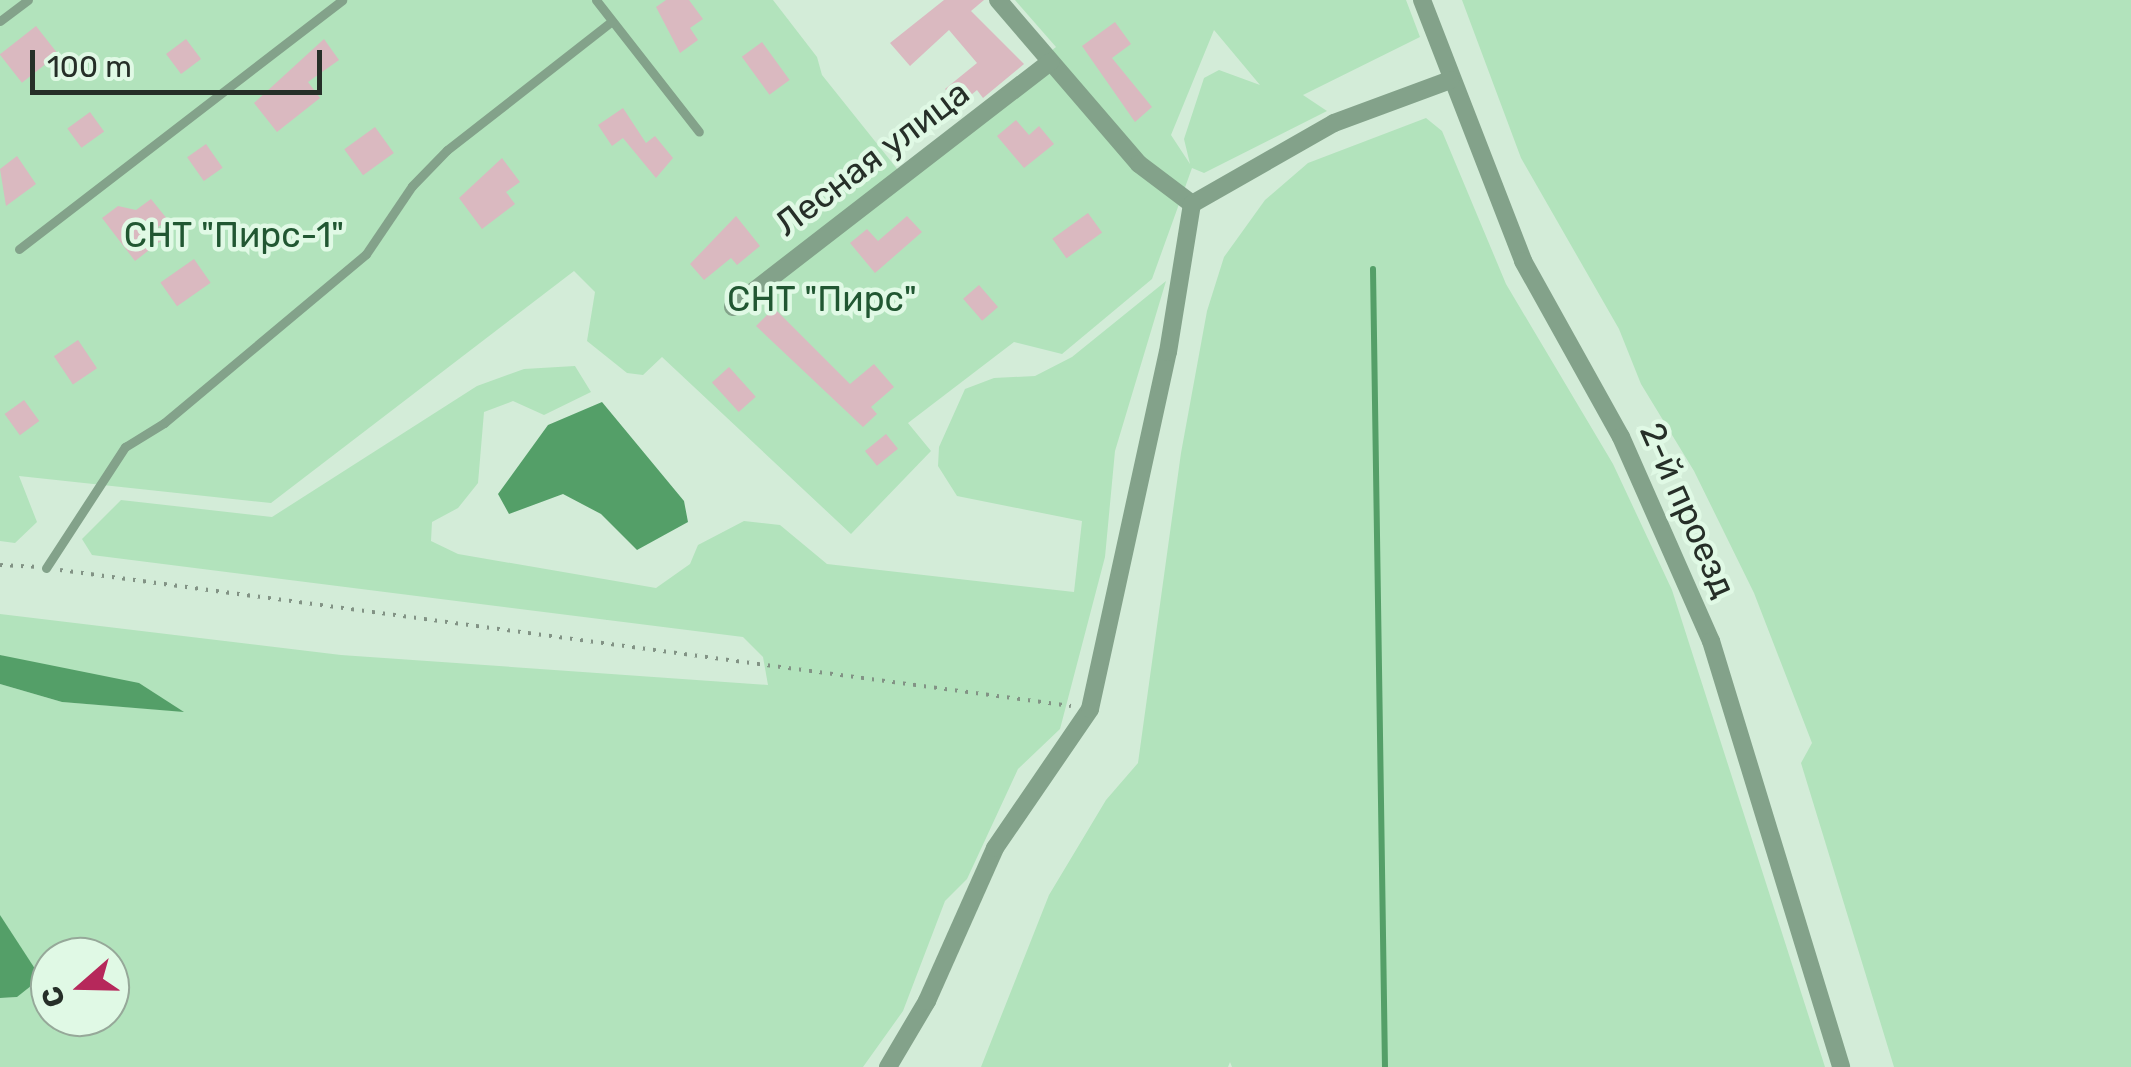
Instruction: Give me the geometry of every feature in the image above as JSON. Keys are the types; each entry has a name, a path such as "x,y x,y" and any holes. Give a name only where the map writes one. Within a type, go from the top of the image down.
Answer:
{"street":[{"path":"998,0 1139,164 1192,204"},
{"name":"2-й проезд","path":"1422,0 1523,260 1621,437 1711,641 1841,1067"},
{"name":"Лесная улица","path":"734,307 1050,62"},
{"path":"1192,204 1334,123 1450,80"},
{"path":"888,1067 927,1001 995,848 1090,709 1168,352 1192,204"}],"lane":[{"path":"0,21 28,0"},
{"path":"18,250 342,0"},
{"path":"596,0 699,132"},
{"path":"46,568 125,447 164,423 366,254 412,186 447,150 612,21"}],"path":[{"path":"0,566 46,568 1090,709"}],"green space":[{"path":"0,0 773,0 817,57 822,75 898,170 1056,47 1015,0 1406,0 1420,37 1303,95 1327,111 1204,173 1192,168 1152,279 1062,354 1014,342 908,423 931,451 851,534 662,357 643,375 627,373 587,341 595,292 574,271 271,503 19,476 37,522 15,543 0,541","holes":["1214,30 1260,85 1219,70 1204,78 1184,139 1190,164 1171,135"]},
{"path":"1462,0 2131,0 2131,1067 1894,1067 1801,763 1812,743 1754,593 1694,471 1641,384 1619,329 1521,158"},
{"path":"1426,118 1442,131 1506,284 1613,464 1672,590 1825,1067 1232,1067 1230,1062 1228,1067 981,1067 1049,895 1106,800 1138,763 1181,453 1207,311 1224,257 1265,200 1308,163"},
{"path":"1166,281 1115,451 1105,557 1060,729 1018,769 967,879 945,901 903,1011 863,1067 0,1067 0,998 17,997 0,915 0,684 62,702 178,711 0,655 0,614 341,655 768,685 763,657 743,637 92,555 82,539 121,500 272,517 477,386 524,369 575,366 591,392 544,415 513,401 484,412 478,483 458,508 432,522 431,541 458,554 656,588 690,564 698,545 744,521 780,525 827,564 1074,592 1082,521 957,496 938,466 939,447 965,389 994,378 1035,376 1072,357"}],"shaded area":[{"path":"602,402 684,501 688,522 637,550 601,514 563,494 509,514 498,494 548,425"},
{"path":"0,655 139,683 184,712 62,702 0,684"},
{"path":"0,915 30,961 30,987 17,997 0,998"}],"building":[{"path":"666,0 689,0 703,19 690,28 698,40 680,53 656,7"},
{"path":"944,0 984,0 971,11 1024,64 983,98 977,90 959,105 945,89 977,63 949,30 910,66 890,43"},
{"path":"1115,22 1131,44 1112,58 1152,107 1135,122 1082,46"},
{"path":"36,26 58,54 22,83 0,54"},
{"path":"186,39 201,59 181,74 166,54"},
{"path":"324,39 339,60 308,82 320,98 277,132 254,103"},
{"path":"762,42 790,80 769,95 742,57"},
{"path":"623,108 646,143 655,136 673,158 656,178 623,138 612,146 598,125"},
{"path":"90,112 104,131 81,148 67,128"},
{"path":"1016,120 1029,135 1039,126 1054,144 1024,168 997,136"},
{"path":"375,127 394,153 363,175 344,149"},
{"path":"206,144 223,168 204,181 187,157"},
{"path":"17,156 36,184 6,206 0,169"},
{"path":"502,158 520,182 506,192 515,204 482,229 459,198"},
{"path":"151,199 168,220 158,227 166,237 135,261 102,218 118,206 136,210"},
{"path":"1088,213 1102,232 1067,258 1052,239"},
{"path":"736,216 760,246 737,265 731,258 704,280 690,264"},
{"path":"907,216 922,232 875,273 850,243 867,229 878,241"},
{"path":"194,259 211,283 177,306 160,283"},
{"path":"979,285 998,307 982,321 963,299"},
{"path":"774,308 850,384 874,364 894,387 871,407 877,414 863,427 756,326"},
{"path":"78,340 97,368 73,384 54,356"},
{"path":"729,367 756,397 739,412 712,382"},
{"path":"24,400 39,421 20,435 5,414"},
{"path":"886,434 898,449 877,466 865,451"}],"waterway":[{"path":"1373,269 1385,1067"}],"park label":[{"name":"СНТ \"Пирс-1\"","path":"234,235"},
{"name":"СНТ \"Пирс\"","path":"822,299"}]}
